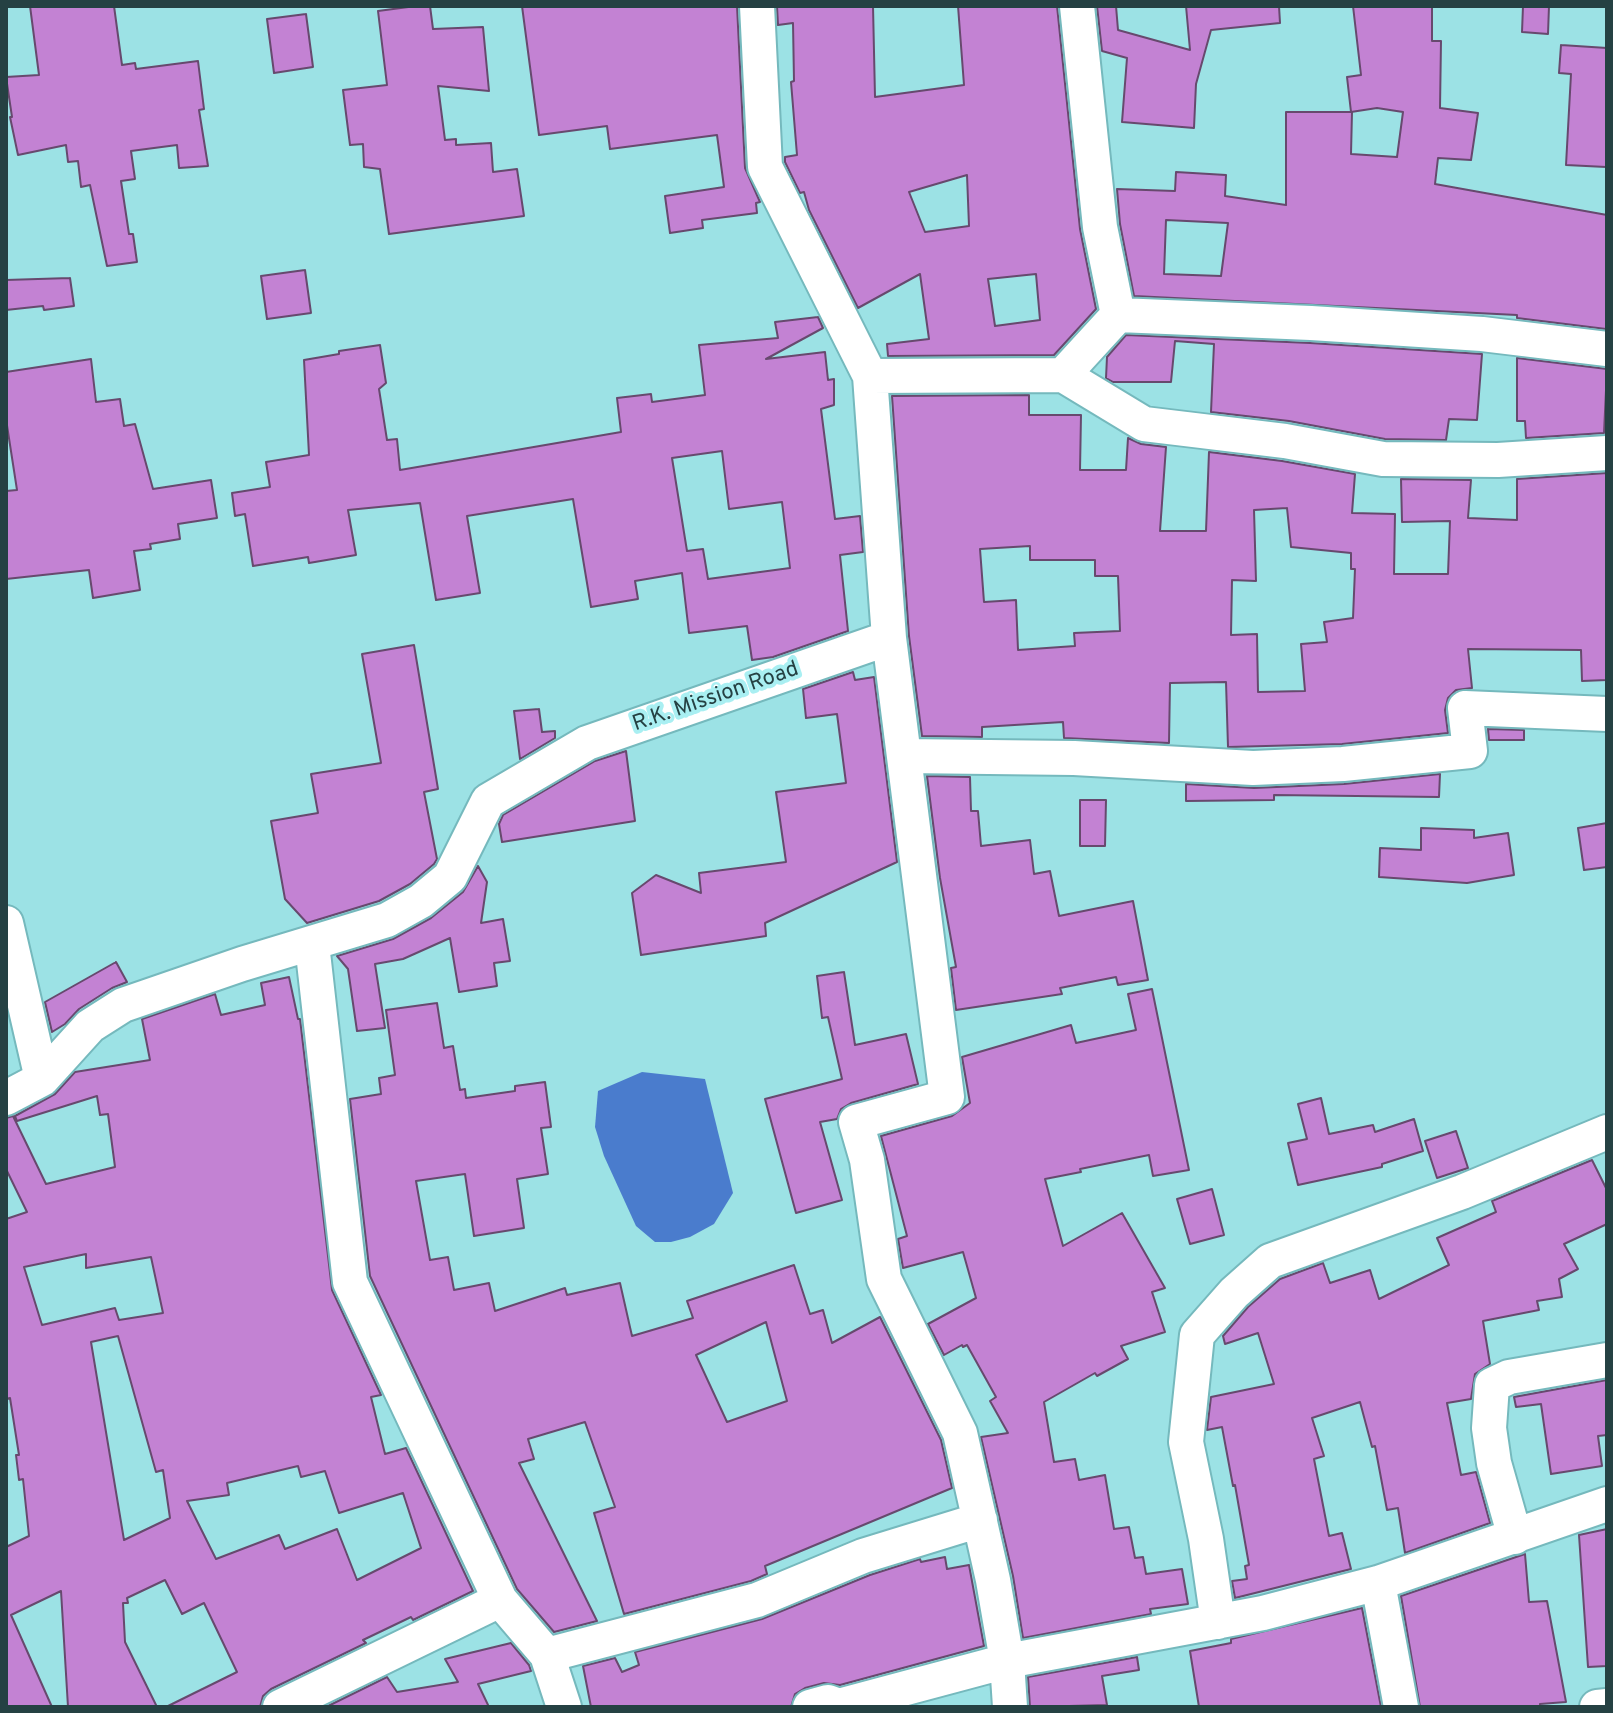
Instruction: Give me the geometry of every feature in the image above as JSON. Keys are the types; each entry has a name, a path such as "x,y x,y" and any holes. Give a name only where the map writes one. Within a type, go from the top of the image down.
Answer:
{"street":[{"path":"757,6 765,167 870,376 889,638 947,1097 856,1122 867,1160 884,1279 960,1433 1007,1661 1010,1707"},
{"path":"1077,6 1100,227 1118,315"},
{"path":"1063,375 1118,315 1482,334 1607,349"},
{"path":"870,376 1063,375 1144,424 1285,441 1383,459 1498,460 1607,453"},
{"name":"R.K. Mission Road","path":"6,1098 42,1079 90,1026 123,1005 242,964 387,920 421,901 450,877 488,801 587,743 889,638"},
{"path":"904,756 1074,758 1253,768 1343,764 1470,751 1465,708 1607,714"},
{"path":"6,923 42,1079"},
{"path":"312,944 350,1282 500,1600 547,1655 564,1707"},
{"path":"1218,1622 1206,1539 1186,1442 1197,1335 1234,1293 1270,1261 1462,1192 1607,1132"},
{"path":"1515,1537 1494,1463 1489,1428 1492,1385 1509,1377 1607,1360"},
{"path":"810,1707 828,1702 839,1706 1007,1661 1263,1613 1378,1583 1607,1504"},
{"path":"547,1655 757,1600 863,1556 980,1520"},
{"path":"1378,1583 1401,1707"},
{"path":"280,1707 500,1600"},
{"path":"1597,1707 1607,1706"}],"water":[{"path":"642,1072 705,1079 733,1193 714,1224 690,1237 671,1242 655,1242 636,1226 604,1156 595,1127 598,1091"}],"building":[{"path":"30,6 114,6 122,65 135,63 136,69 198,61 204,109 199,110 208,166 179,168 177,145 131,151 135,179 121,181 129,234 133,234 137,262 107,266 90,185 81,187 78,161 68,162 66,145 18,155 6,77 39,75"},
{"path":"430,6 433,29 483,27 489,91 438,86 445,140 456,139 456,145 491,143 493,172 517,169 524,216 389,234 380,169 364,167 363,144 350,145 343,90 387,85 378,11"},
{"path":"522,6 737,6 745,168 760,202 756,203 757,213 702,220 703,228 670,233 665,196 724,187 717,135 610,149 607,126 539,135"},
{"path":"777,6 873,6 875,97 964,85 958,6 1057,6 1080,229 1096,309 1054,355 888,356 887,344 929,339 920,274 858,308 809,210 804,192 800,193 785,162 785,157 797,155 791,82 794,81 793,23 778,25","holes":["967,175 969,226 925,232 909,192","1036,274 1040,320 995,326 988,279"]},
{"path":"1097,6 1116,6 1118,30 1190,50 1186,6 1279,6 1280,23 1211,30 1196,84 1194,128 1122,122 1127,58 1102,51"},
{"path":"1353,6 1432,6 1432,41 1441,41 1440,108 1478,113 1471,160 1438,158 1435,184 1607,215 1606,329 1517,318 1517,315 1134,296 1120,224 1117,189 1175,191 1176,172 1226,175 1225,196 1286,205 1286,112 1351,112 1347,77 1361,75","holes":["1377,108 1403,112 1397,157 1351,154 1351,112","1166,220 1228,223 1221,276 1164,274"]},
{"path":"1523,6 1549,6 1548,34 1522,32"},
{"path":"306,14 313,67 274,73 267,19"},
{"path":"1561,45 1607,48 1606,167 1566,165 1571,74 1559,73"},
{"path":"305,270 311,313 267,319 261,276"},
{"path":"70,278 74,306 6,310 6,280"},
{"path":"818,317 823,328 766,359 825,352 828,380 834,379 834,405 821,409 835,519 860,516 863,552 840,555 848,631 773,657 752,660 747,626 689,633 682,573 635,581 638,599 591,607 573,499 467,516 480,593 436,600 420,503 348,510 356,555 309,563 308,557 253,566 245,514 235,516 232,493 270,487 266,462 309,455 304,360 380,345 386,383 379,389 387,440 397,439 400,470 621,432 617,398 651,394 652,402 705,395 699,345 778,338 775,322","holes":["722,451 729,509 782,502 790,568 708,579 703,549 687,551 672,458"]},
{"path":"1126,335 1482,354 1477,420 1449,419 1446,440 1385,439 1289,421 1211,412 1214,344 1175,341 1171,382 1113,382 1106,378 1107,357"},
{"path":"1517,358 1607,369 1604,433 1526,438 1525,421 1517,421"},
{"path":"91,359 96,402 120,399 124,426 135,424 153,489 211,480 217,518 178,524 180,539 150,544 151,549 134,551 140,590 93,598 89,570 6,579 6,491 17,490 6,419 6,372"},
{"path":"1029,395 1029,415 1081,415 1080,470 1126,470 1128,438 1141,444 1166,447 1160,531 1206,531 1209,452 1355,474 1352,513 1395,514 1394,574 1448,574 1450,521 1402,522 1401,479 1471,480 1468,518 1517,520 1517,479 1607,473 1607,680 1582,681 1581,650 1468,649 1472,688 1456,690 1448,698 1445,710 1448,733 1342,744 1228,747 1226,682 1170,683 1169,743 1064,738 1063,722 982,727 982,737 922,736 909,636 892,396","holes":["1287,508 1291,547 1351,553 1351,569 1355,569 1353,618 1324,622 1327,642 1301,644 1305,691 1258,692 1257,634 1231,635 1232,580 1256,581 1254,510","1030,546 1030,560 1095,560 1095,576 1118,576 1120,631 1074,633 1075,646 1018,650 1016,600 984,602 980,549"]},
{"path":"414,645 438,789 424,792 437,859 410,884 379,901 307,923 285,899 271,821 318,813 311,774 381,763 362,654"},
{"path":"853,672 855,680 874,677 897,862 765,923 766,936 641,955 632,893 656,875 701,893 699,873 786,862 776,792 846,783 837,714 806,718 803,689"},
{"path":"539,709 542,732 555,731 555,738 520,759 514,711"},
{"path":"1488,729 1524,730 1524,740 1489,740"},
{"path":"626,751 635,821 502,842 499,824 503,815 595,761"},
{"path":"1440,774 1439,797 1274,795 1274,800 1186,801 1186,784 1254,788 1344,784"},
{"path":"927,776 970,777 971,811 978,811 981,846 1030,840 1034,874 1050,871 1059,916 1133,901 1148,980 1118,985 1116,977 1060,988 1062,994 956,1010 951,968 956,967 940,878"},
{"path":"1080,800 1106,800 1105,846 1080,846"},
{"path":"1607,823 1607,867 1584,870 1578,828"},
{"path":"1421,828 1474,830 1474,838 1508,833 1514,875 1467,883 1379,877 1380,848 1421,850"},
{"path":"478,866 487,882 481,923 503,919 510,961 494,963 497,986 459,992 450,938 403,959 375,964 385,1028 357,1031 348,969 337,956 393,939 431,918 463,892"},
{"path":"116,962 127,982 79,1009 52,1032 45,1002"},
{"path":"844,972 855,1045 906,1034 918,1084 851,1103 841,1109 837,1119 820,1122 842,1200 796,1213 765,1099 842,1079 828,1017 822,1018 817,976"},
{"path":"289,977 300,1019 332,1290 381,1395 371,1397 385,1454 406,1448 473,1591 363,1640 366,1643 271,1689 263,1696 260,1707 166,1707 237,1672 204,1603 182,1614 165,1580 127,1598 128,1603 123,1603 125,1642 157,1707 68,1707 61,1591 11,1615 52,1707 6,1707 6,1547 29,1536 10,1398 6,1399 6,1219 27,1212 6,1169 6,1118 13,1116 46,1184 115,1167 108,1114 100,1115 97,1096 17,1121 15,1116 55,1094 75,1072 150,1060 142,1019 215,994 221,1015 265,1005 261,983","holes":["86,1254 86,1268 151,1257 163,1313 119,1320 115,1308 42,1325 24,1267","118,1336 156,1472 163,1470 170,1518 124,1540 91,1342","298,1466 301,1477 325,1471 339,1513 403,1493 421,1548 357,1580 337,1529 285,1549 279,1535 216,1559 187,1501 229,1495 227,1483"]},
{"path":"1152,989 1189,1170 1153,1176 1149,1155 1045,1179 1063,1246 1122,1213 1165,1288 1152,1292 1165,1332 1121,1346 1128,1359 1097,1376 1095,1373 1044,1402 1054,1462 1075,1459 1079,1480 1105,1475 1114,1529 1129,1527 1135,1558 1143,1557 1146,1574 1182,1569 1188,1604 1150,1609 1151,1614 1023,1638 1013,1576 981,1437 1008,1433 990,1401 996,1397 967,1345 944,1355 928,1324 976,1298 963,1252 903,1268 898,1239 907,1236 881,1136 952,1116 970,1103 962,1057 1071,1025 1076,1043 1136,1030 1128,994"},
{"path":"437,1003 444,1048 453,1046 460,1090 465,1089 466,1098 515,1091 515,1086 545,1082 551,1127 541,1128 548,1174 517,1179 524,1228 474,1236 465,1174 416,1181 430,1260 448,1257 454,1290 489,1283 495,1311 565,1288 567,1295 620,1283 632,1336 693,1318 687,1301 794,1265 810,1314 823,1310 832,1343 880,1317 941,1440 952,1488 765,1566 767,1574 751,1581 624,1614 594,1513 615,1507 585,1422 528,1439 534,1459 519,1463 597,1621 554,1632 517,1589 370,1276 350,1099 381,1094 379,1078 395,1075 386,1010","holes":["766,1322 787,1401 727,1422 696,1355"]},
{"path":"1321,1098 1329,1134 1373,1125 1375,1132 1414,1119 1423,1151 1382,1164 1382,1167 1298,1185 1288,1143 1307,1139 1298,1104"},
{"path":"1456,1131 1468,1168 1437,1178 1425,1141"},
{"path":"1592,1160 1607,1190 1607,1224 1564,1244 1578,1269 1559,1279 1562,1297 1537,1301 1539,1310 1483,1321 1490,1364 1475,1374 1471,1399 1447,1403 1461,1475 1476,1472 1490,1523 1405,1553 1398,1508 1387,1510 1375,1446 1372,1447 1360,1402 1312,1418 1324,1456 1314,1459 1329,1536 1342,1533 1351,1569 1235,1598 1232,1581 1247,1579 1245,1566 1249,1565 1222,1427 1207,1430 1211,1397 1274,1384 1258,1333 1225,1344 1223,1336 1248,1307 1280,1279 1323,1263 1330,1283 1370,1270 1379,1299 1449,1265 1437,1238 1496,1212 1492,1201"},
{"path":"1212,1189 1224,1235 1190,1244 1177,1199"},
{"path":"1607,1380 1607,1435 1598,1436 1602,1466 1551,1474 1541,1404 1516,1407 1514,1397"},
{"path":"1607,1529 1607,1666 1588,1667 1579,1535"},
{"path":"1525,1554 1529,1602 1547,1601 1566,1702 1540,1704 1540,1707 1420,1707 1401,1596"},
{"path":"945,1557 947,1569 969,1565 984,1646 840,1685 824,1683 805,1688 795,1694 791,1707 591,1707 583,1666 615,1658 622,1672 639,1665 635,1652 762,1619 870,1575 920,1559 921,1562"},
{"path":"1362,1608 1381,1707 1199,1707 1190,1651"},
{"path":"511,1643 531,1671 478,1684 489,1707 326,1707 387,1677 397,1692 458,1682 445,1659"},
{"path":"1137,1657 1139,1670 1102,1676 1107,1705 1030,1707 1028,1677"}]}
